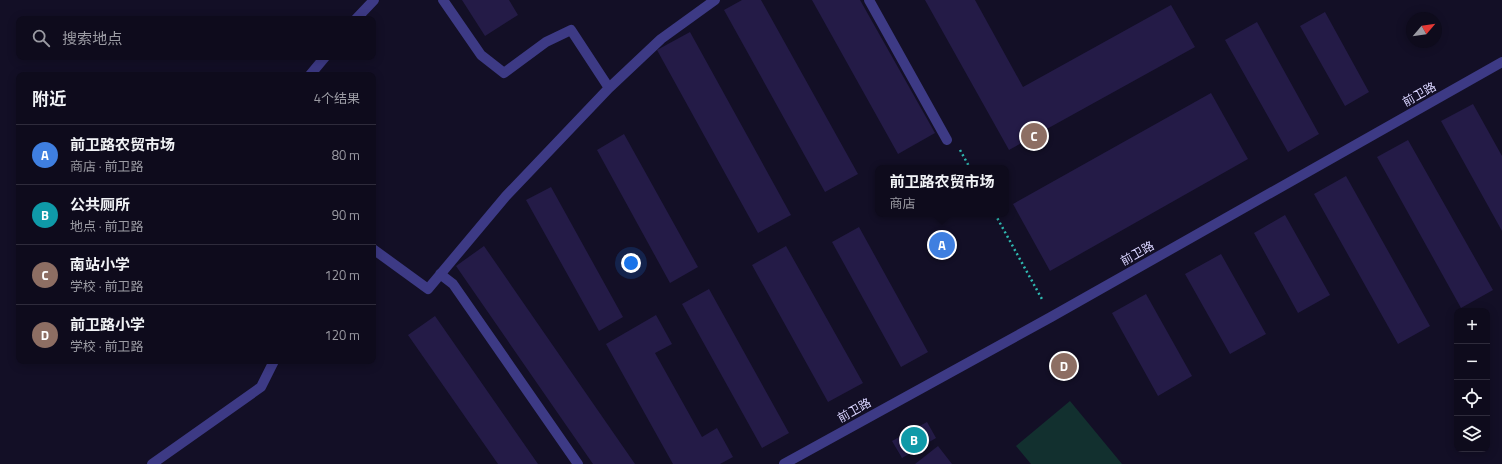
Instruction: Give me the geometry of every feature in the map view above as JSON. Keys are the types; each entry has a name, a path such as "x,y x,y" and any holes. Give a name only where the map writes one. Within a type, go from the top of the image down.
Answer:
{"street":[{"path":"359,16 374,0"},
{"path":"443,0 480,55 504,73 546,42 571,30 609,88"},
{"path":"376,251 428,289 506,196 609,88 661,39 715,0"},
{"path":"869,0 947,140"},
{"path":"312,72 322,60"},
{"name":"前卫路","path":"784,464 1051,317 1502,62"},
{"path":"440,274 453,284 578,464"},
{"path":"152,464 260,387 272,364"}],"path":[{"path":"997,217 1051,317"}],"green space":[{"path":"1070,401 1122,464 1031,464 1016,446"}],"building":[{"path":"462,0 509,0 518,15 485,36"},
{"path":"742,0 761,0 858,174 825,192 724,10"},
{"path":"812,0 860,0 935,133 898,154"},
{"path":"925,0 975,0 1023,87 1171,5 1195,47 1009,150"},
{"path":"1325,12 1369,92 1345,106 1300,26"},
{"path":"1257,22 1319,134 1288,152 1225,40"},
{"path":"690,32 791,215 758,233 657,50"},
{"path":"1211,93 1248,159 1050,271 1013,204"},
{"path":"1473,104 1502,156 1502,231 1441,121"},
{"path":"624,134 698,267 670,283 597,150"},
{"path":"1408,140 1493,290 1461,308 1377,157"},
{"path":"1346,176 1430,326 1398,344 1314,194"},
{"path":"551,187 623,317 599,331 526,200"},
{"path":"1285,215 1330,295 1298,313 1254,233"},
{"path":"859,227 928,352 901,367 832,242"},
{"path":"484,246 635,464 593,464 456,266"},
{"path":"786,246 863,383 828,402 752,265"},
{"path":"1221,254 1266,334 1230,354 1185,274"},
{"path":"709,289 789,433 762,448 682,304"},
{"path":"1146,294 1192,376 1158,396 1112,313"},
{"path":"656,315 672,344 655,353 702,437 717,428 733,457 720,464 673,464 606,344"},
{"path":"435,316 538,464 498,464 408,335"},
{"path":"927,422 936,438 902,458 892,441"},
{"path":"938,446 952,464 915,464"}],"place":[{"name":"南站小学","path":"1034,136"},
{"name":"前卫路农贸市场","path":"942,245"},
{"name":"前卫路小学","path":"1064,366"},
{"name":"公共厕所","path":"914,440"}]}
